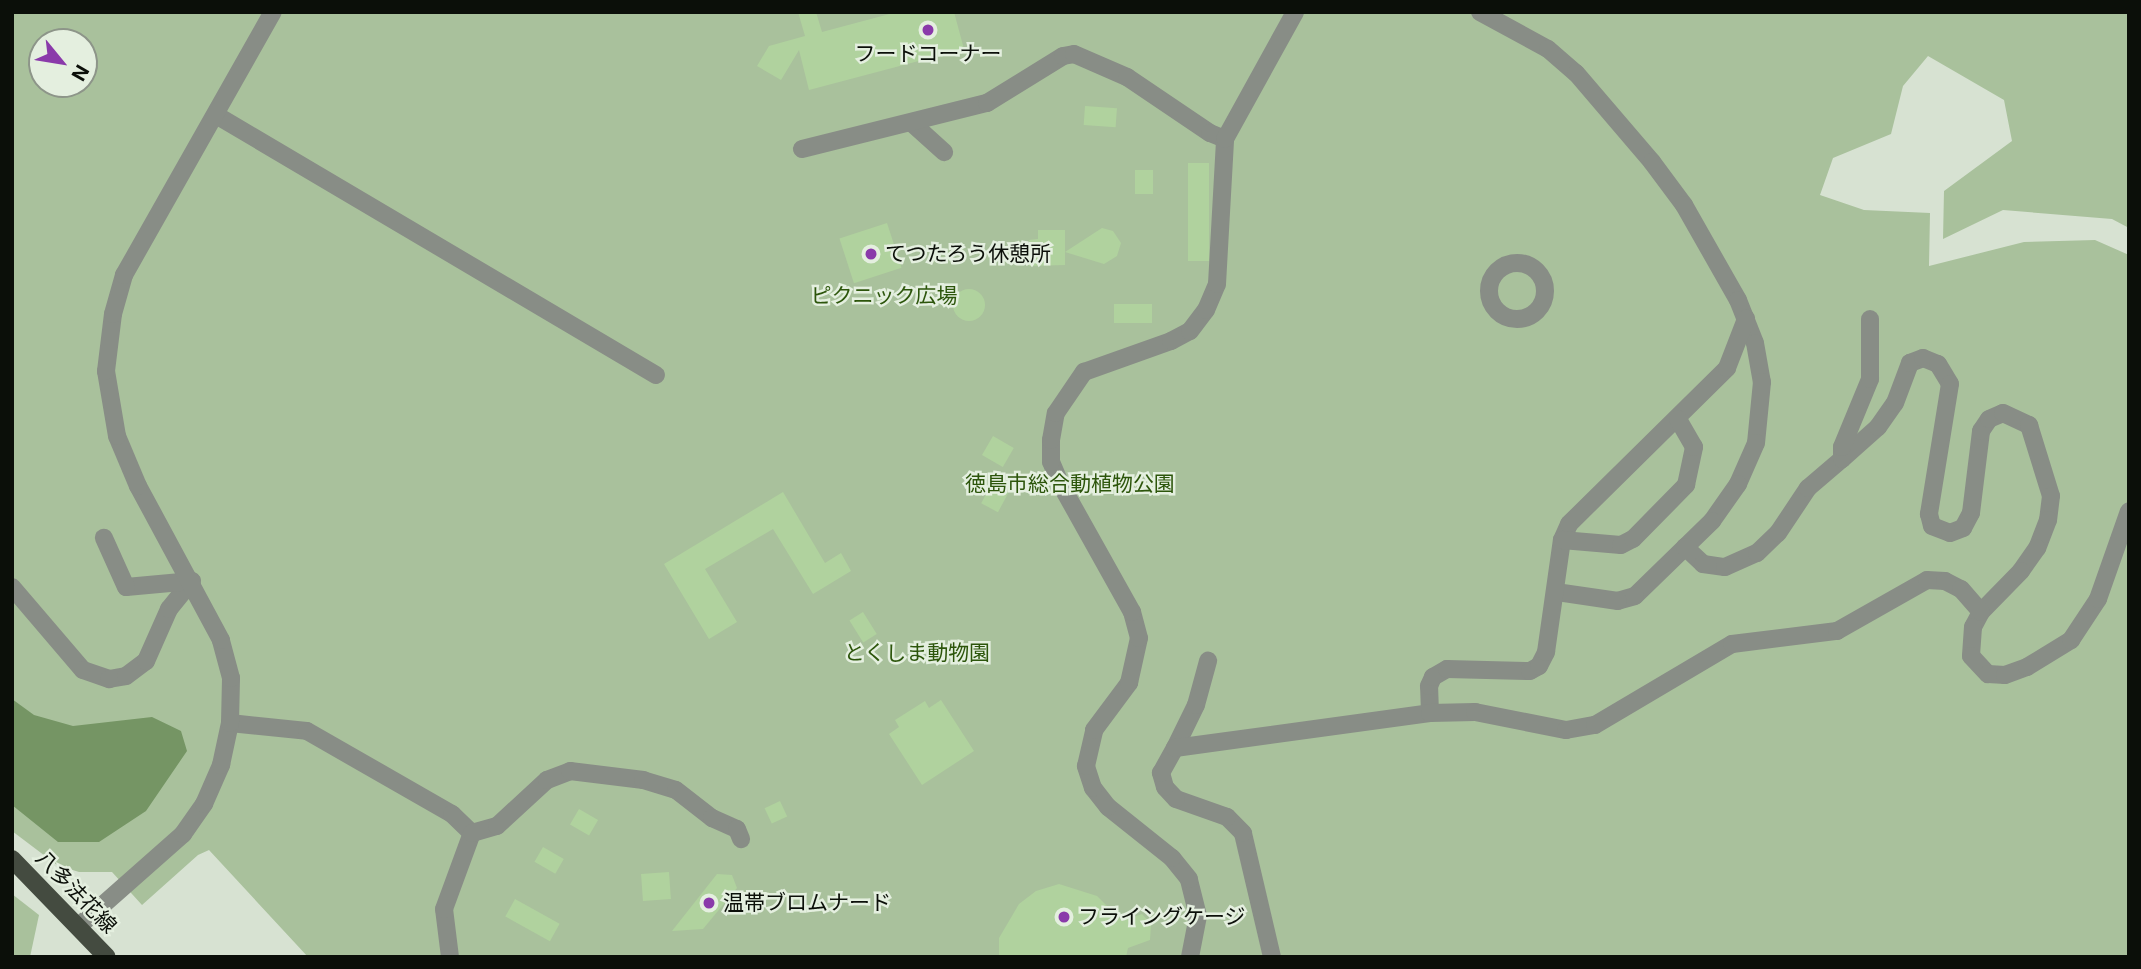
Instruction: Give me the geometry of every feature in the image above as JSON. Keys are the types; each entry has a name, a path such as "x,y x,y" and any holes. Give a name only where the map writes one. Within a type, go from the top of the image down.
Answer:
{"main road":[{"name":"八多法花線","path":"12,859 107,957"}],"street":[{"path":"79,926 183,834 204,804 221,765 230,723 231,678 221,640 192,581 138,486 117,436 106,371 113,314 124,275 273,12"},
{"path":"1189,957 1196,939 1198,916 1189,879 1172,858 1108,807 1093,788 1086,766 1094,730 1129,683 1139,638 1132,612 1060,483 1051,462 1051,440 1056,413 1084,372 1171,341 1190,331 1206,310 1217,284 1226,139 1295,12"},
{"path":"1480,12 1548,49 1595,91 1684,205 1746,319 1762,382 1756,443 1738,484 1712,521 1635,596 1618,601 1556,593"},
{"path":"802,149 914,124 987,103 1063,56 1074,54 1127,76 1210,133 1226,139"},
{"path":"216,115 656,375"},
{"path":"914,124 944,152"},
{"path":"1430,713 1429,686 1433,677 1447,669 1530,671 1539,666 1546,652 1562,540 1569,524 1727,368 1746,319"},
{"path":"1842,459 1842,447 1870,379 1870,319"},
{"path":"1685,547 1703,564 1726,567 1757,553 1778,533 1808,488 1878,427 1895,403 1910,363 1923,358 1938,364 1951,384 1928,514 1932,526 1950,533 1963,527 1971,513 1980,431 1989,419 2003,413 2029,425 2052,496 2048,520 2038,548 2021,571 1981,612 1969,643 1970,656 1988,674 2005,675 2052,654 2086,622 2129,510"},
{"path":"1562,540 1621,545 1633,539 1686,485 1695,447 1678,419"},
{"path":"104,538 125,587 192,581"},
{"path":"1175,748 1430,713 1475,712 1566,730 1595,725 1732,644 1837,631 1927,580 1945,581 1961,589 1981,612"},
{"path":"12,587 83,670 109,679 127,676 146,661 169,610 192,581"},
{"path":"1208,661 1196,705 1161,773 1165,787 1176,799 1227,817 1243,833 1272,957"},
{"path":"230,723 307,731 452,814 472,833"},
{"path":"472,833 497,826 547,780 570,771 591,771 676,790 712,818 737,829 741,839"},
{"path":"450,957 444,909 472,833"},
{"path":"1196,939 1205,957"}],"green space":[{"name":"徳島市総合動植物公園","path":"12,12 2129,12 2129,228 2112,219 2003,210 1943,239 1944,191 2012,141 2004,100 1928,56 1903,86 1891,134 1833,158 1820,195 1864,210 1930,213 1929,266 2024,242 2095,240 2129,255 2129,957 308,957 209,850 198,855 142,905 112,872 79,872 57,865 12,831"},
{"path":"12,894 39,915 30,957 12,957"}],"shaded area":[{"path":"12,699 34,715 73,726 152,717 181,731 187,751 146,811 99,842 58,842 12,805"}],"building":[{"path":"798,12 816,12 822,32 897,12 954,12 964,49 809,90 799,50 781,80 757,66 769,46 805,36"},
{"path":"1085,106 1117,108 1116,127 1084,125"},
{"path":"1188,163 1209,163 1209,261 1188,261"},
{"path":"1135,170 1153,170 1153,194 1135,194"},
{"name":"てつたろう休憩所","path":"887,223 902,268 854,283 839,238"},
{"path":"1102,228 1113,231 1121,243 1117,256 1104,264 1065,252"},
{"path":"1038,230 1065,230 1065,265 1029,266 1029,240 1038,239"},
{"path":"969,289 980,294 985,305 980,316 969,321 958,316 953,305 958,294"},
{"path":"1114,304 1152,304 1152,323 1114,323"},
{"path":"993,436 1014,448 1003,467 982,455"},
{"path":"992,483 1009,492 998,512 981,503"},
{"path":"783,492 825,563 841,553 851,571 813,594 773,529 705,569 737,622 709,639 664,564"},
{"path":"863,612 877,634 863,643 849,620"},
{"path":"941,700 974,751 922,785 889,734 899,727 895,720 925,701 929,708"},
{"path":"780,801 787,816 772,824 765,808"},
{"path":"579,809 598,820 589,836 570,825"},
{"path":"543,847 564,859 555,874 534,862"},
{"path":"669,872 671,899 643,901 641,874"},
{"name":"温帯ブロムナード","path":"717,874 732,875 737,888 703,929 672,931"},
{"name":"フライングケージ","path":"1059,884 1097,896 1122,921 1142,914 1151,924 1150,940 1128,948 1126,957 999,957 999,938 1019,904 1036,891"},
{"path":"515,899 560,924 550,941 505,916"}],"place":[{"name":"フードコーナー","path":"928,30"},
{"name":"てつたろう休憩所","path":"871,254"},
{"name":"温帯ブロムナード","path":"709,903"},
{"name":"フライングケージ","path":"1064,917"}],"park label":[{"name":"ピクニック広場","path":"884,296"},
{"name":"とくしま動物園","path":"917,653"}]}
